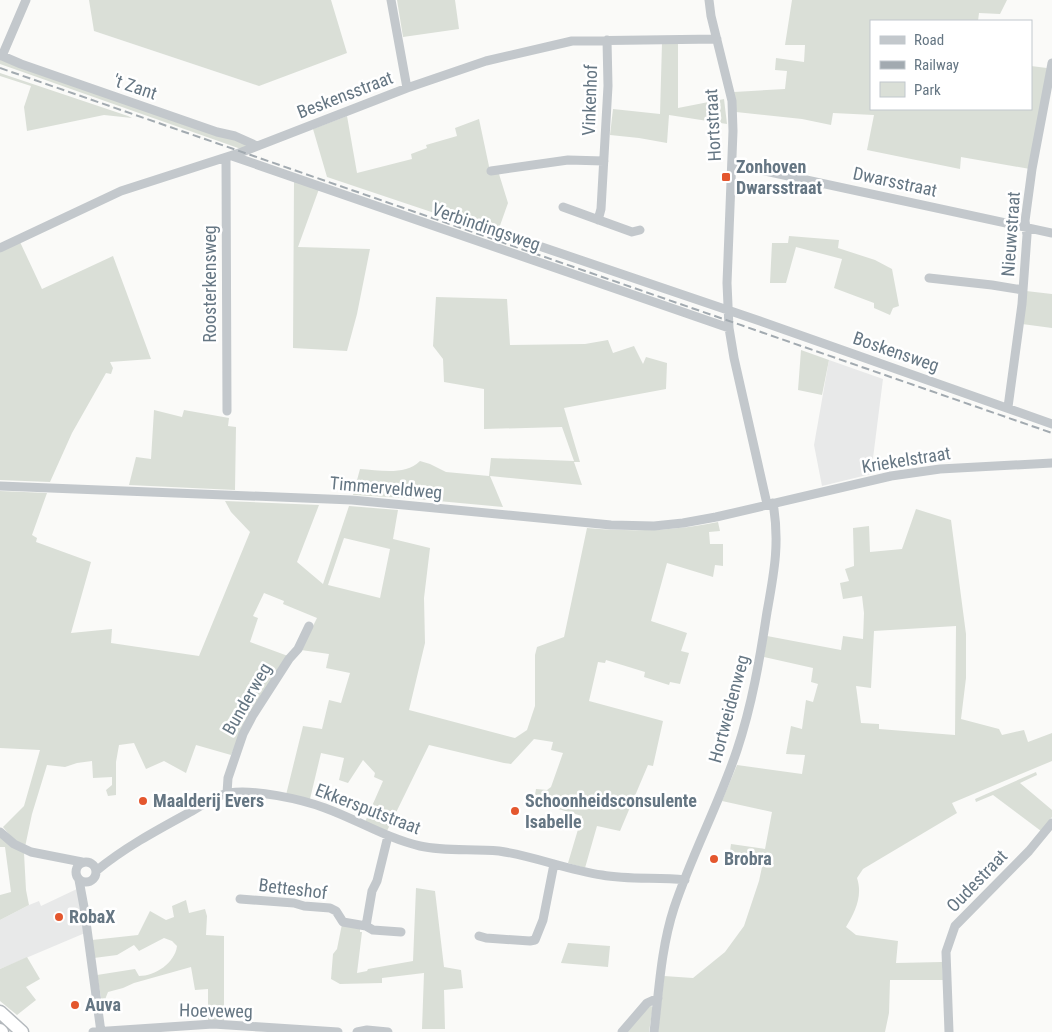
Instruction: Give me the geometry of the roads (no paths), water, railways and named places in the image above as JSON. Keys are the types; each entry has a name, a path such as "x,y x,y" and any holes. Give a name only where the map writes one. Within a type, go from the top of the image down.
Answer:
{"highway":[{"path":"0,1012 22,1032"}],"street":[{"name":"'t Zant","path":"26,0 1,56 198,126 235,136 257,146"},
{"path":"391,0 407,88"},
{"name":"Hortstraat","path":"709,0 711,16 732,101 733,131 728,248 729,325"},
{"name":"Beskensstraat","path":"0,248 121,191 229,157 407,88 468,67 506,56 565,43 607,40 717,39"},
{"name":"Vinkenhof","path":"598,220 601,208 608,86 607,40"},
{"name":"Nieuwstraat","path":"1008,407 1023,290 1027,234 1025,228 1032,169 1052,64"},
{"name":"Verbindingsweg","path":"229,157 729,325"},
{"name":"Roosterkensweg","path":"227,411 229,157"},
{"name":"Vinkenhof","path":"491,171 568,160 604,161"},
{"name":"Dwarsstraat","path":"732,164 1052,233"},
{"path":"562,207 632,232 640,230"},
{"path":"542,247 728,307"},
{"path":"634,275 728,307"},
{"path":"929,278 1023,290"},
{"name":"Boskensweg","path":"728,307 1052,424"},
{"name":"Hortweidenweg","path":"654,1032 667,932 685,880 728,775 745,723 764,636 777,556 778,531 734,358 729,325"},
{"name":"Kriekelstraat","path":"770,504 874,480 940,469 1052,463"},
{"name":"Timmerveldweg","path":"0,486 352,500 638,526 683,523 770,504"},
{"name":"Bunderweg","path":"227,793 231,768 242,734 252,715 288,660 298,649 309,626"},
{"name":"Ekkersputstraat","path":"85,862 98,862 113,856 202,805 227,793 251,793 298,800 326,808 388,836 407,843 436,849 497,851 602,876 685,880"},
{"name":"Oudestraat","path":"949,1032 946,952 955,926 1029,851 1052,823"},
{"path":"0,832 14,844 31,852 94,865 95,877 90,882 84,907"},
{"path":"366,926 372,891 377,881 388,836"},
{"path":"55,856 66,862 75,871 76,877 79,880 99,1032"},
{"name":"Ekkersputstraat","path":"96,871 113,856"},
{"path":"75,871 78,865 85,862"},
{"path":"479,936 513,940 535,940 543,920 554,864"},
{"path":"79,880 90,882"},
{"name":"Betteshof","path":"240,899 330,908 336,911 343,922 366,926 374,930 401,932"},
{"path":"622,1032 647,1002 658,998"},
{"name":"Hoeveweg","path":"99,1032 213,1024 338,1032"},
{"path":"357,1032 367,1030 388,1032"}],"railway":[{"path":"0,68 1052,433"}],"place":[{"name":"Zonhoven Dwarsstraat","path":"726,177"},
{"name":"Maalderij Evers","path":"143,801"},
{"name":"Schoonheidsconsulente Isabelle","path":"515,811"},
{"name":"Brobra","path":"714,859"},
{"name":"RobaX","path":"59,917"},
{"name":"Auva","path":"75,1005"}]}
